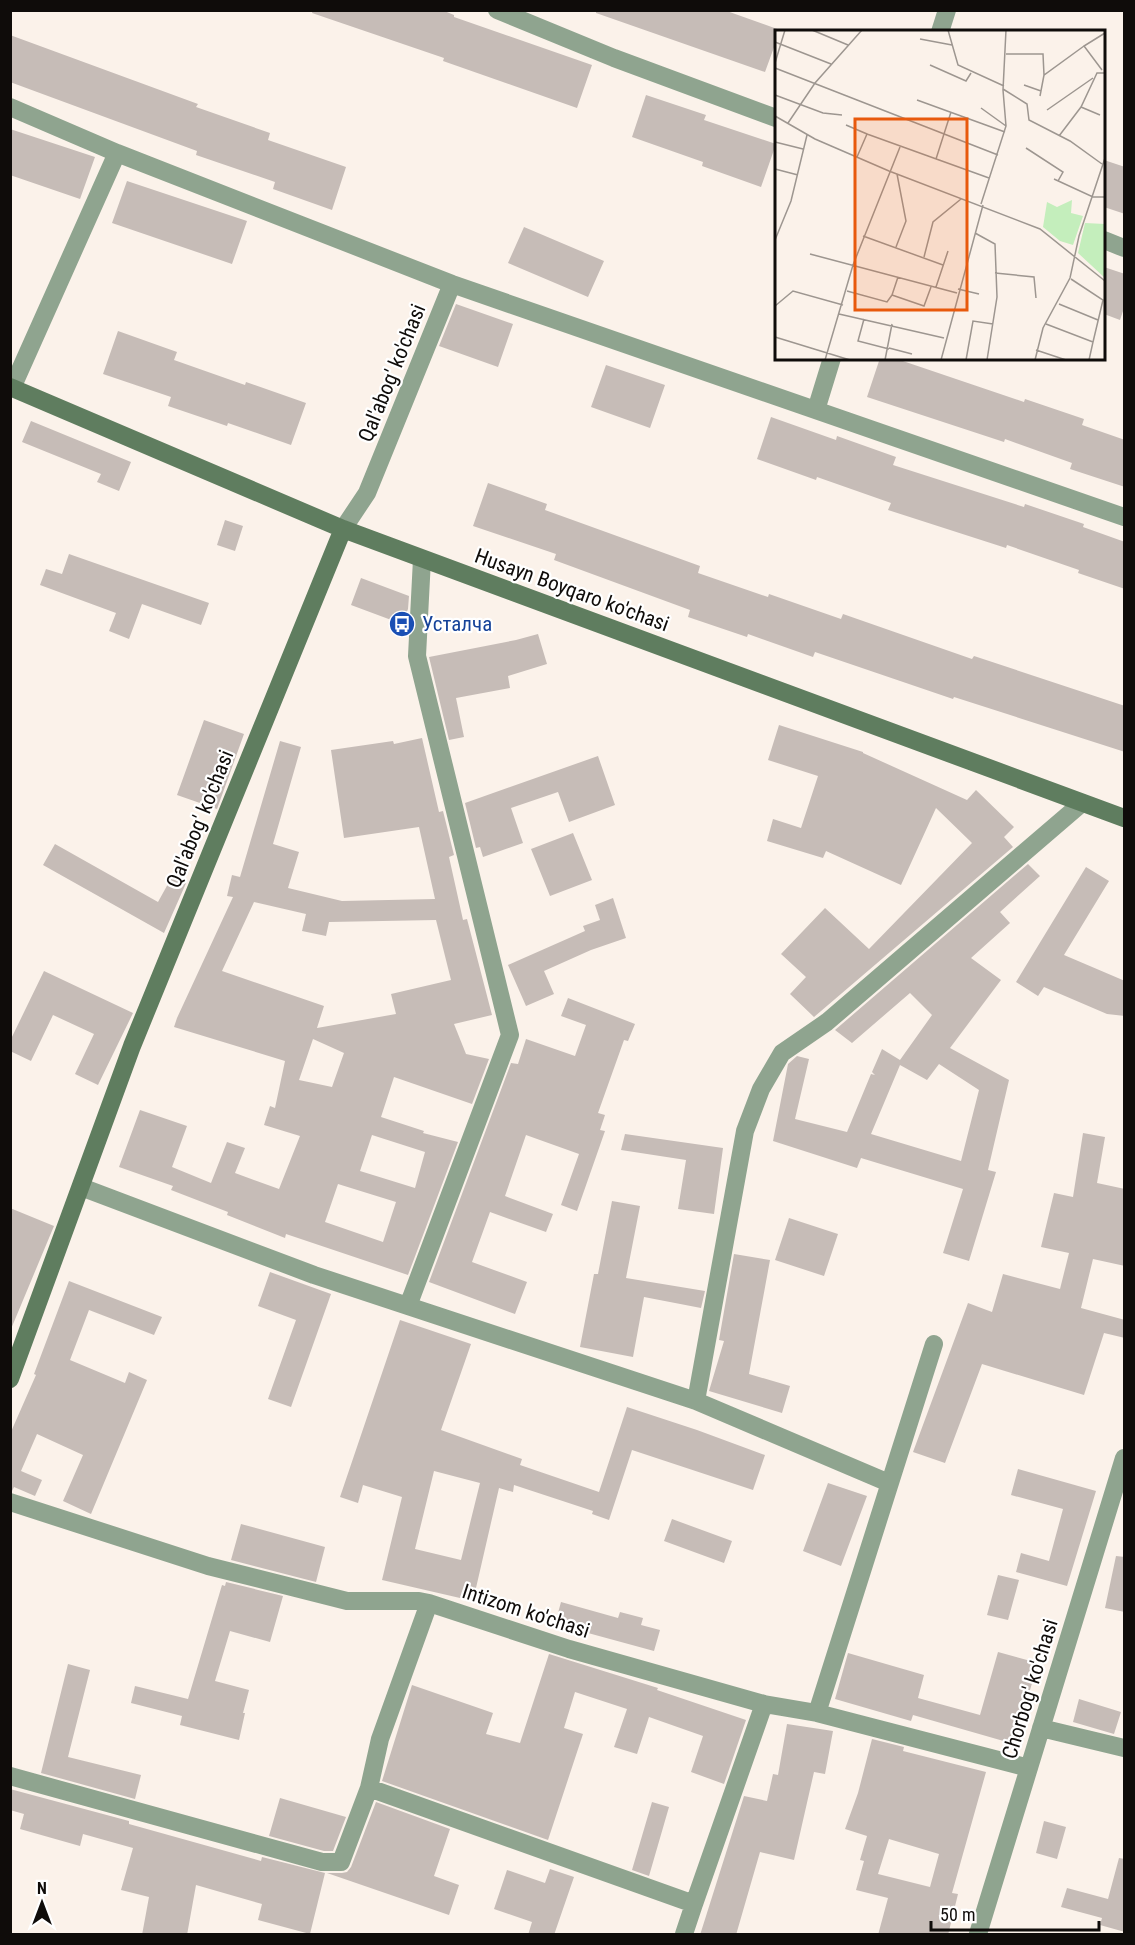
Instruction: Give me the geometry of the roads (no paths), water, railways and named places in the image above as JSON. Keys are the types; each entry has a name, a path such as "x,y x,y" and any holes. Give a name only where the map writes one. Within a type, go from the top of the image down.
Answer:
{"main road":[{"name":"Husayn Boyqaro ko'chasi","path":"11,387 343,529 1125,818"},
{"name":"Qal'abog' ko'chasi","path":"10,1379 132,1046 343,529"}],"street":[{"path":"497,10 614,58 775,117"},
{"path":"941,30 947,10"},
{"path":"10,107 117,153 452,284 1125,517"},
{"path":"11,387 117,153"},
{"path":"1105,240 1125,248"},
{"name":"Qal'abog' ko'chasi","path":"343,529 367,493 452,284"},
{"path":"816,410 831,360"},
{"path":"408,1306 510,1035 417,656 422,559"},
{"path":"696,1401 745,1131 761,1089 782,1053 827,1022 1082,803"},
{"path":"81,1187 314,1275 696,1401 889,1483"},
{"path":"817,1713 934,1344"},
{"name":"Сhorbog' ko'chasi","path":"978,1935 1125,1458"},
{"name":"Intizom ko'chasi","path":"10,1502 208,1566 347,1601 429,1603 569,1649 764,1704 817,1713 1029,1768"},
{"path":"10,1776 322,1862 341,1862 369,1788 380,1739 429,1603"},
{"path":"684,1935 764,1704"},
{"path":"1041,1728 1125,1748"},
{"path":"369,1788 694,1905"}],"place":[{"name":"Усталча","path":"402,624"}]}
